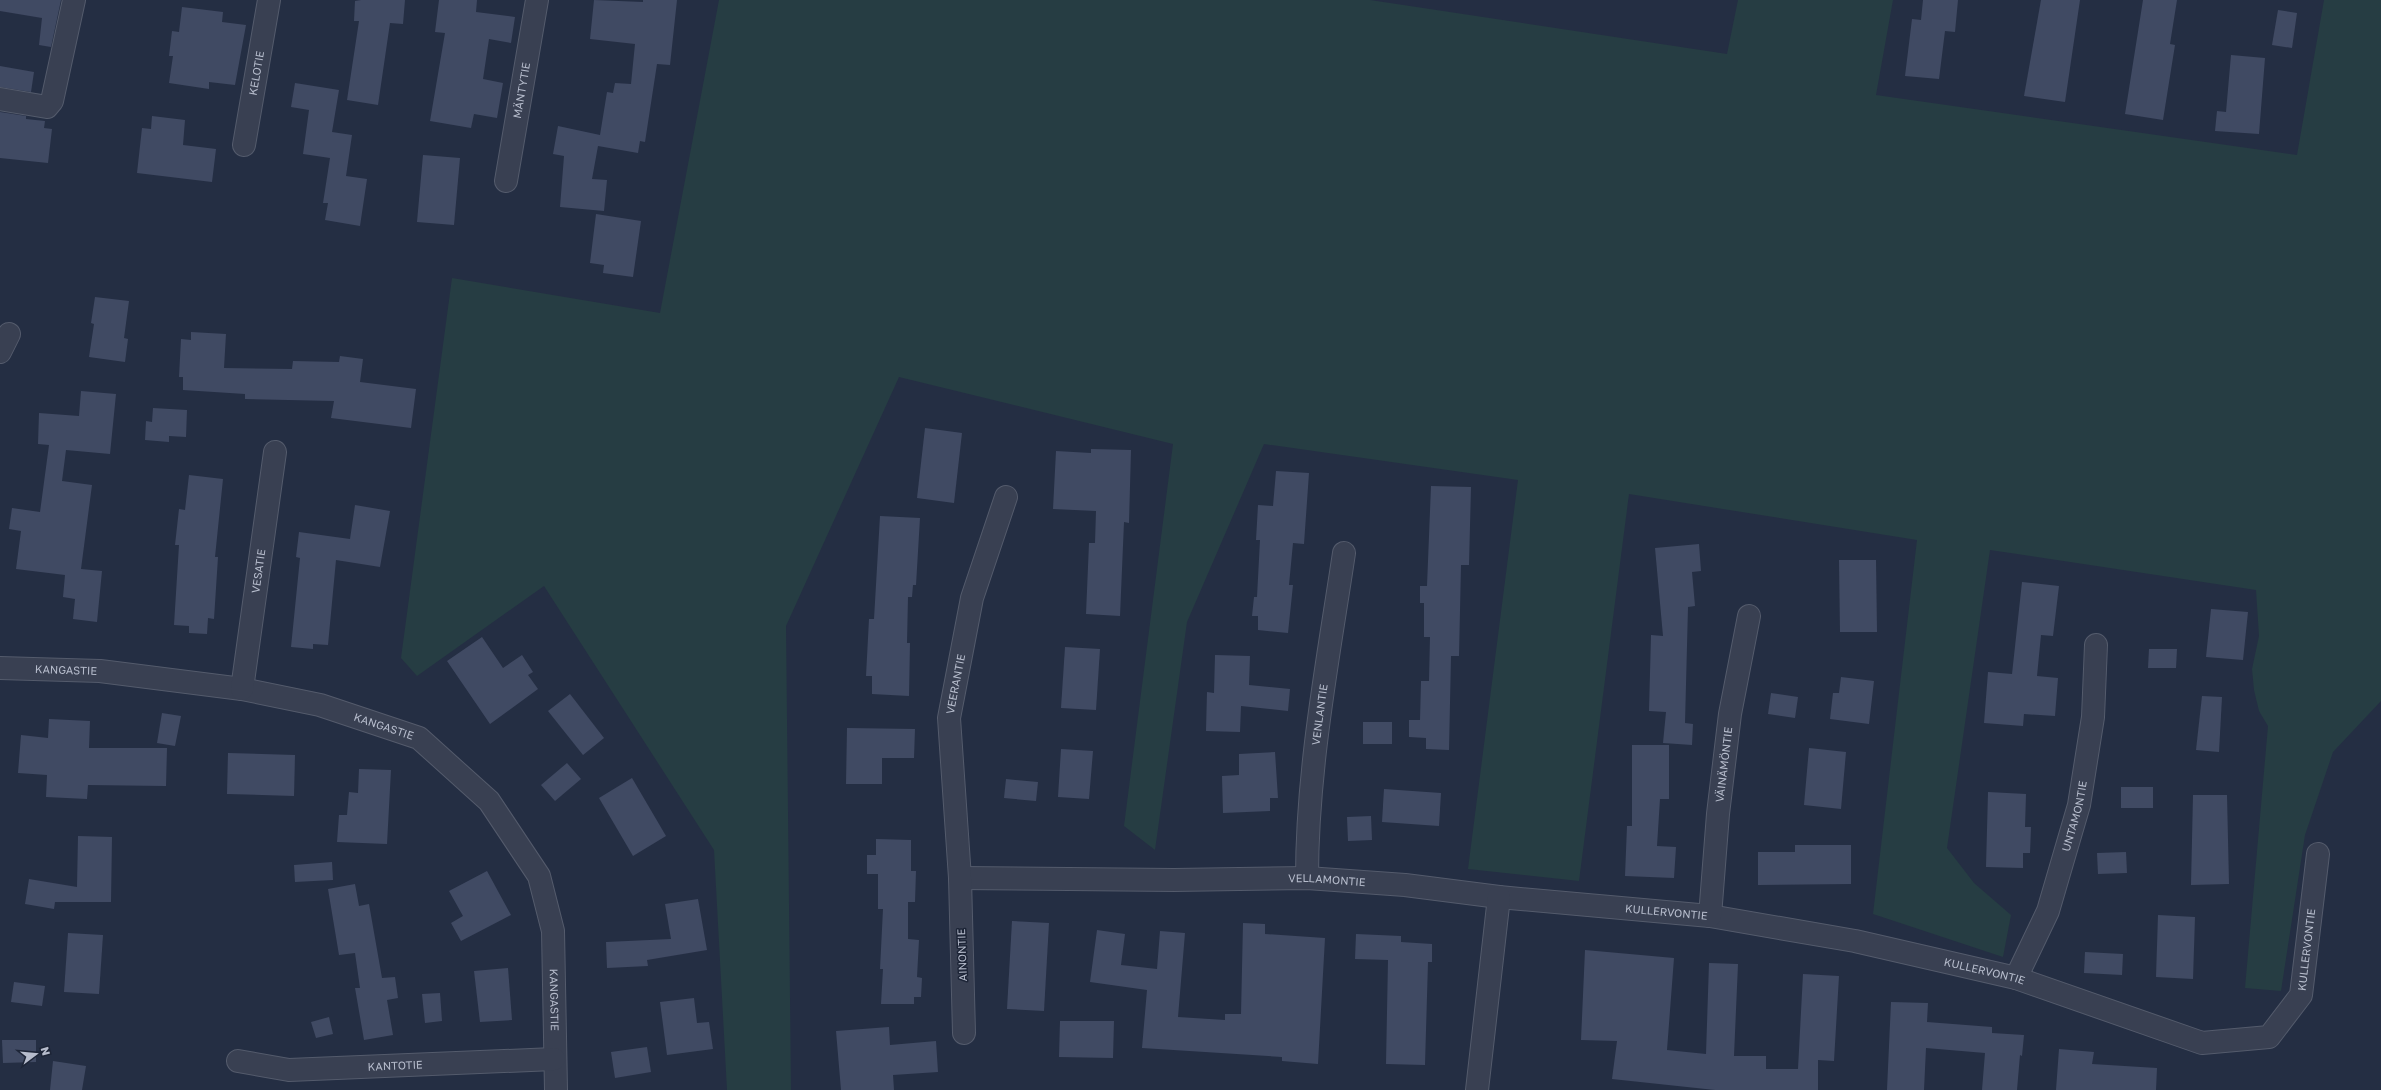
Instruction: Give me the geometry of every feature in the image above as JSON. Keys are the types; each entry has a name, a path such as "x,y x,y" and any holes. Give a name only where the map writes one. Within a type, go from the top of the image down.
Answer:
{"street":[{"path":"0,99 47,107 52,101 74,0"},
{"name":"KELOTIE","path":"244,145 269,0"},
{"name":"MÄNTYTIE","path":"506,181 537,0"},
{"name":"VESATIE","path":"242,689 275,452"},
{"name":"VEERANTIE","path":"960,878 949,718 972,598 1006,497"},
{"name":"VENLANTIE","path":"1307,878 1307,833 1321,707 1344,553"},
{"name":"VÄINÄMÖNTIE","path":"1710,916 1718,814 1730,714 1748,616"},
{"name":"UNTAMONTIE","path":"2016,978 2048,911 2079,805 2093,717 2096,645"},
{"name":"KANGASTIE","path":"0,668 100,670 242,689 320,705 419,738 489,801 540,876 553,931 554,1059 556,1090"},
{"name":"KULLERVONTIE","path":"1499,897 1710,916 1854,941 2016,978 2202,1043 2269,1037 2301,995 2318,854"},
{"name":"VELLAMONTIE","path":"960,878 1174,880 1307,878 1405,885 1499,897"},
{"name":"AINONTIE","path":"960,878 964,1033"},
{"path":"1477,1090 1499,897"},
{"name":"KANTOTIE","path":"238,1061 289,1070 554,1059"}],"green space":[{"path":"719,0 1370,0 1727,54 1738,0 1893,0 1876,95 2297,155 2324,0 2381,0 2381,701 2333,752 2305,835 2281,991 2245,988 2268,726 2259,711 2254,690 2252,669 2259,636 2256,590 1990,550 1947,848 1974,883 2011,915 2003,957 1873,914 1917,540 1629,494 1579,881 1468,869 1518,480 1264,444 1187,622 1155,850 1124,826 1173,444 899,377 786,626 791,1090 727,1090 714,850 544,586 417,676 401,658 452,278 660,313"}],"building":[{"path":"0,0 61,0 51,47 39,45 42,18 0,11"},
{"path":"405,0 403,24 390,23 378,105 347,100 359,21 354,21 355,1"},
{"path":"439,0 477,0 476,12 515,17 511,43 489,39 483,79 503,83 497,118 474,114 471,128 430,121 445,33 435,32"},
{"path":"594,0 643,2 643,0 677,0 670,65 657,64 645,142 640,141 638,153 598,146 592,179 607,180 604,211 560,207 564,156 553,154 558,126 600,135 607,92 613,93 615,83 631,84 635,44 590,39"},
{"path":"1923,0 1958,0 1955,32 1945,31 1939,79 1905,76 1912,19 1921,20"},
{"path":"2041,0 2080,0 2065,102 2024,96"},
{"path":"2143,0 2177,0 2170,44 2175,45 2163,120 2125,114"},
{"path":"182,7 223,12 222,22 246,25 235,85 209,82 209,89 169,83 173,56 169,56 172,31 179,32"},
{"path":"2278,10 2297,13 2292,48 2272,45"},
{"path":"2231,55 2265,58 2259,134 2215,131 2217,111 2226,112"},
{"path":"0,66 34,72 31,92 0,87"},
{"path":"295,83 339,90 332,132 352,135 346,176 367,179 360,226 325,220 328,203 323,203 330,158 303,154 309,110 291,107"},
{"path":"0,112 26,116 26,119 45,121 44,128 52,129 48,163 0,158"},
{"path":"152,116 185,120 183,145 216,149 212,182 137,173 142,128 151,129"},
{"path":"423,155 460,158 454,225 417,222"},
{"path":"596,214 641,221 633,277 603,273 604,265 590,263"},
{"path":"95,297 129,301 124,338 128,339 125,362 89,357 94,324 91,323"},
{"path":"191,332 226,334 224,368 292,369 293,361 339,362 340,356 363,359 360,382 416,389 411,428 331,418 334,401 245,399 245,394 183,390 183,377 179,377 181,339 191,340"},
{"path":"81,391 116,394 110,454 66,450 62,481 92,485 81,569 102,571 97,622 73,619 75,599 63,597 65,575 16,569 21,531 9,529 12,508 40,512 49,445 38,444 39,413 79,416"},
{"path":"153,408 187,410 186,437 169,436 169,442 145,440 146,421 152,422"},
{"path":"925,428 962,433 954,503 917,498"},
{"path":"1091,449 1131,450 1129,523 1124,522 1120,616 1086,614 1089,543 1095,543 1096,511 1053,509 1056,451 1091,453"},
{"path":"1276,471 1309,473 1304,544 1293,543 1289,585 1293,585 1288,633 1258,630 1258,616 1252,616 1254,597 1257,597 1260,540 1256,540 1258,505 1273,506"},
{"path":"189,475 223,479 215,557 218,557 214,619 208,618 207,634 189,633 189,626 174,625 179,545 175,545 179,509 185,510"},
{"path":"1431,486 1471,487 1469,565 1461,565 1459,656 1451,656 1449,750 1426,749 1426,738 1409,737 1409,720 1420,720 1421,681 1429,681 1430,637 1424,637 1424,603 1420,603 1420,586 1427,586"},
{"path":"355,505 390,511 380,567 336,560 328,645 313,644 313,649 291,647 300,558 296,557 299,532 350,539"},
{"path":"880,516 920,518 916,585 913,585 912,597 908,597 907,643 910,643 909,696 872,694 872,676 866,676 869,619 874,619"},
{"path":"1699,544 1701,571 1692,572 1695,606 1688,607 1685,723 1693,724 1692,745 1663,743 1666,712 1649,711 1651,635 1663,636 1655,548"},
{"path":"1839,560 1876,560 1877,632 1840,632"},
{"path":"2022,582 2059,586 2053,636 2041,635 2037,676 2058,678 2055,716 2024,714 2023,726 1984,723 1988,672 2012,674"},
{"path":"2211,609 2248,612 2243,660 2206,657"},
{"path":"482,637 503,668 522,655 533,672 528,675 538,689 490,724 447,661"},
{"path":"1065,647 1100,649 1096,710 1061,708"},
{"path":"2149,649 2177,649 2176,668 2148,668"},
{"path":"1215,655 1250,656 1249,685 1290,689 1288,711 1241,706 1240,732 1206,731 1207,692 1214,693"},
{"path":"1841,677 1874,681 1869,724 1830,719 1833,693 1839,693"},
{"path":"1771,693 1798,697 1795,718 1768,714"},
{"path":"570,694 604,738 583,755 548,711"},
{"path":"2202,696 2222,697 2219,752 2196,750"},
{"path":"162,713 181,716 175,746 157,743"},
{"path":"49,719 90,721 89,748 167,748 166,786 88,785 87,799 46,797 47,775 18,773 21,735 48,738"},
{"path":"1363,722 1392,722 1392,744 1363,744"},
{"path":"847,728 915,729 914,758 882,758 882,784 846,784"},
{"path":"1632,745 1669,745 1669,799 1660,799 1657,846 1676,847 1674,878 1625,876 1627,826 1632,826"},
{"path":"1809,748 1846,752 1841,809 1804,805"},
{"path":"1061,749 1093,751 1089,799 1058,797"},
{"path":"1275,752 1278,798 1270,798 1270,811 1223,813 1222,776 1239,775 1239,754"},
{"path":"228,753 295,755 294,796 227,794"},
{"path":"567,763 581,779 555,801 541,785"},
{"path":"359,769 391,770 387,844 337,842 339,815 347,815 349,792 358,793"},
{"path":"632,778 666,836 633,856 599,798"},
{"path":"1006,779 1038,782 1036,801 1004,798"},
{"path":"2121,787 2153,787 2153,808 2121,808"},
{"path":"1384,789 1441,793 1439,826 1382,822"},
{"path":"1988,792 2026,794 2025,827 2031,827 2030,853 2023,853 2023,868 1986,867"},
{"path":"2193,795 2227,795 2229,884 2191,885"},
{"path":"1371,816 1372,840 1348,841 1347,817"},
{"path":"78,836 112,837 111,902 55,902 54,909 25,904 29,879 77,887"},
{"path":"876,839 911,840 911,871 916,871 915,902 908,902 908,939 919,940 917,977 922,978 921,997 914,997 914,1004 881,1004 883,969 880,969 883,909 878,909 878,874 867,874 867,855 876,855"},
{"path":"1795,845 1851,845 1851,884 1758,885 1758,852 1795,852"},
{"path":"2126,852 2127,873 2098,874 2097,853"},
{"path":"332,862 333,880 295,882 294,865"},
{"path":"487,871 511,915 461,941 451,923 463,916 449,891"},
{"path":"355,884 359,906 369,904 382,978 395,977 398,998 387,1000 393,1035 364,1040 355,988 360,988 355,953 339,955 328,889"},
{"path":"698,899 707,950 647,960 648,966 607,968 606,942 671,939 665,904"},
{"path":"2158,915 2195,917 2193,979 2156,977"},
{"path":"1012,921 1049,923 1044,1011 1007,1009"},
{"path":"1243,923 1265,924 1265,934 1325,938 1318,1064 1282,1061 1282,1057 1142,1048 1147,990 1090,982 1097,930 1125,934 1121,965 1157,969 1160,931 1185,933 1178,1017 1225,1020 1225,1014 1241,1014"},
{"path":"68,933 103,935 99,994 64,992"},
{"path":"1356,934 1401,936 1401,942 1432,944 1432,962 1428,962 1425,1065 1386,1064 1388,960 1355,959"},
{"path":"1585,950 1674,958 1667,1050 1706,1054 1709,963 1738,964 1734,1056 1766,1056 1766,1069 1798,1069 1803,974 1839,976 1834,1061 1818,1060 1818,1090 1715,1090 1612,1079 1617,1041 1581,1040"},
{"path":"2085,952 2123,954 2122,975 2084,973"},
{"path":"508,968 512,1020 480,1022 474,971"},
{"path":"14,982 45,986 42,1006 11,1002"},
{"path":"440,993 442,1021 425,1023 422,994"},
{"path":"694,998 697,1023 709,1022 713,1049 667,1055 660,1002"},
{"path":"1891,1002 1928,1003 1927,1022 1992,1027 1992,1033 2024,1035 2022,1056 2020,1055 2017,1090 1982,1090 1985,1053 1926,1048 1924,1090 1887,1090"},
{"path":"329,1017 333,1034 316,1038 311,1022"},
{"path":"1060,1021 1114,1021 1113,1058 1059,1057"},
{"path":"889,1027 890,1045 936,1041 938,1072 893,1075 894,1090 841,1090 836,1031"},
{"path":"2,1040 36,1040 36,1062 3,1063"},
{"path":"647,1047 651,1072 615,1078 611,1052"},
{"path":"2059,1049 2094,1052 2092,1064 2157,1068 2156,1090 2056,1090"},
{"path":"53,1061 86,1066 82,1090 50,1090"}]}
